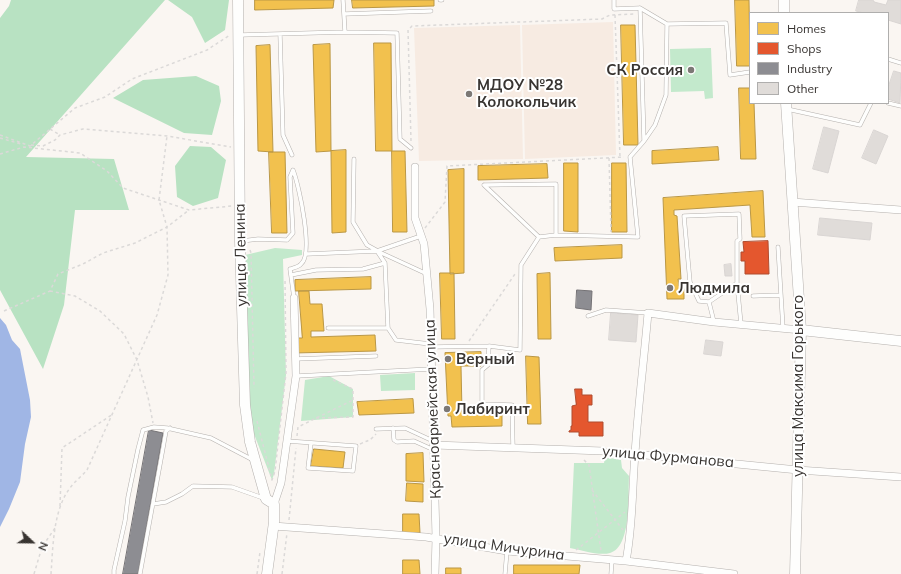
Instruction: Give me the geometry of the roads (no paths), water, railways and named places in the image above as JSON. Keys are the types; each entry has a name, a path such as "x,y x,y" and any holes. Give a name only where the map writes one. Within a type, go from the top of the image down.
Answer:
{"street":[{"name":"улица Ленина","path":"238,0 240,241 245,404 250,442 270,501 274,522 266,574"},
{"path":"784,0 784,12"},
{"name":"улица Максима Горького","path":"786,106 800,330 795,574"},
{"name":"Красноармейская улица","path":"415,167 415,218 424,244 428,274 434,445 436,538 435,574"},
{"path":"792,202 901,210"},
{"name":"улица Ленина","path":"270,501 281,483 296,376 294,298"},
{"path":"626,561 630,540 635,454 648,313 714,322 901,341"},
{"name":"улица Фурманова","path":"434,445 603,451"},
{"name":"улица Фурманова","path":"635,454 798,470 901,477"},
{"name":"улица Мичурина","path":"273,526 436,538 507,551 626,561 734,574"}],"lane":[{"path":"343,0 345,32"},
{"path":"614,0 614,8 640,8 667,24 726,24 730,75 749,72"},
{"path":"640,8 644,141"},
{"path":"344,14 431,11"},
{"path":"539,237 556,235 638,237 630,156 644,141 655,125 666,95 667,24"},
{"path":"238,32 280,34 345,32 397,33 400,139 411,148"},
{"path":"280,34 283,135 292,155"},
{"path":"889,59 901,62"},
{"path":"889,103 901,106"},
{"path":"786,106 860,126 871,104"},
{"path":"354,158 353,222 367,245 428,274"},
{"path":"240,241 258,239 287,240 293,233 290,177 293,170 297,180 304,215 307,254 302,264 290,269 294,298"},
{"path":"539,237 484,185 556,184 556,235"},
{"path":"737,283 709,302 699,301 690,282 684,216 739,214 740,239 736,241 737,283 741,324"},
{"path":"307,254 377,251 421,236"},
{"path":"377,251 385,263 388,328 396,340 430,345 489,346 520,350 521,265 539,237"},
{"path":"778,246 783,328"},
{"path":"291,275 316,270 362,269 385,263"},
{"path":"753,296 780,295"},
{"path":"709,302 714,322"},
{"path":"588,316 606,310 648,313"},
{"path":"328,328 388,328"},
{"path":"489,346 488,365 482,370 482,404 512,405 513,448"},
{"path":"295,359 376,356"},
{"path":"296,376 431,369"},
{"path":"114,574 125,521 128,497 143,430 154,427 170,428 211,438 256,462"},
{"path":"140,574 166,431 170,428"},
{"path":"393,428 394,440 397,442 414,441 434,445"},
{"path":"376,429 405,428 434,445"},
{"path":"287,441 356,446 353,471 308,468 311,443"},
{"path":"153,504 166,502 182,494 193,486 232,487 270,501"},
{"path":"505,574 507,551"},
{"path":"611,574 612,560"}],"water":[{"path":"0,318 6,325 12,340 20,349 30,400 31,417 25,444 20,482 0,527"}],"place":[{"name":"СК Россия","path":"691,70"},
{"name":"МДОУ №28 Колокольчик","path":"469,94"},
{"name":"Людмила","path":"670,288"},
{"name":"Верный","path":"448,359"},
{"name":"Лабиринт","path":"447,409"}]}
